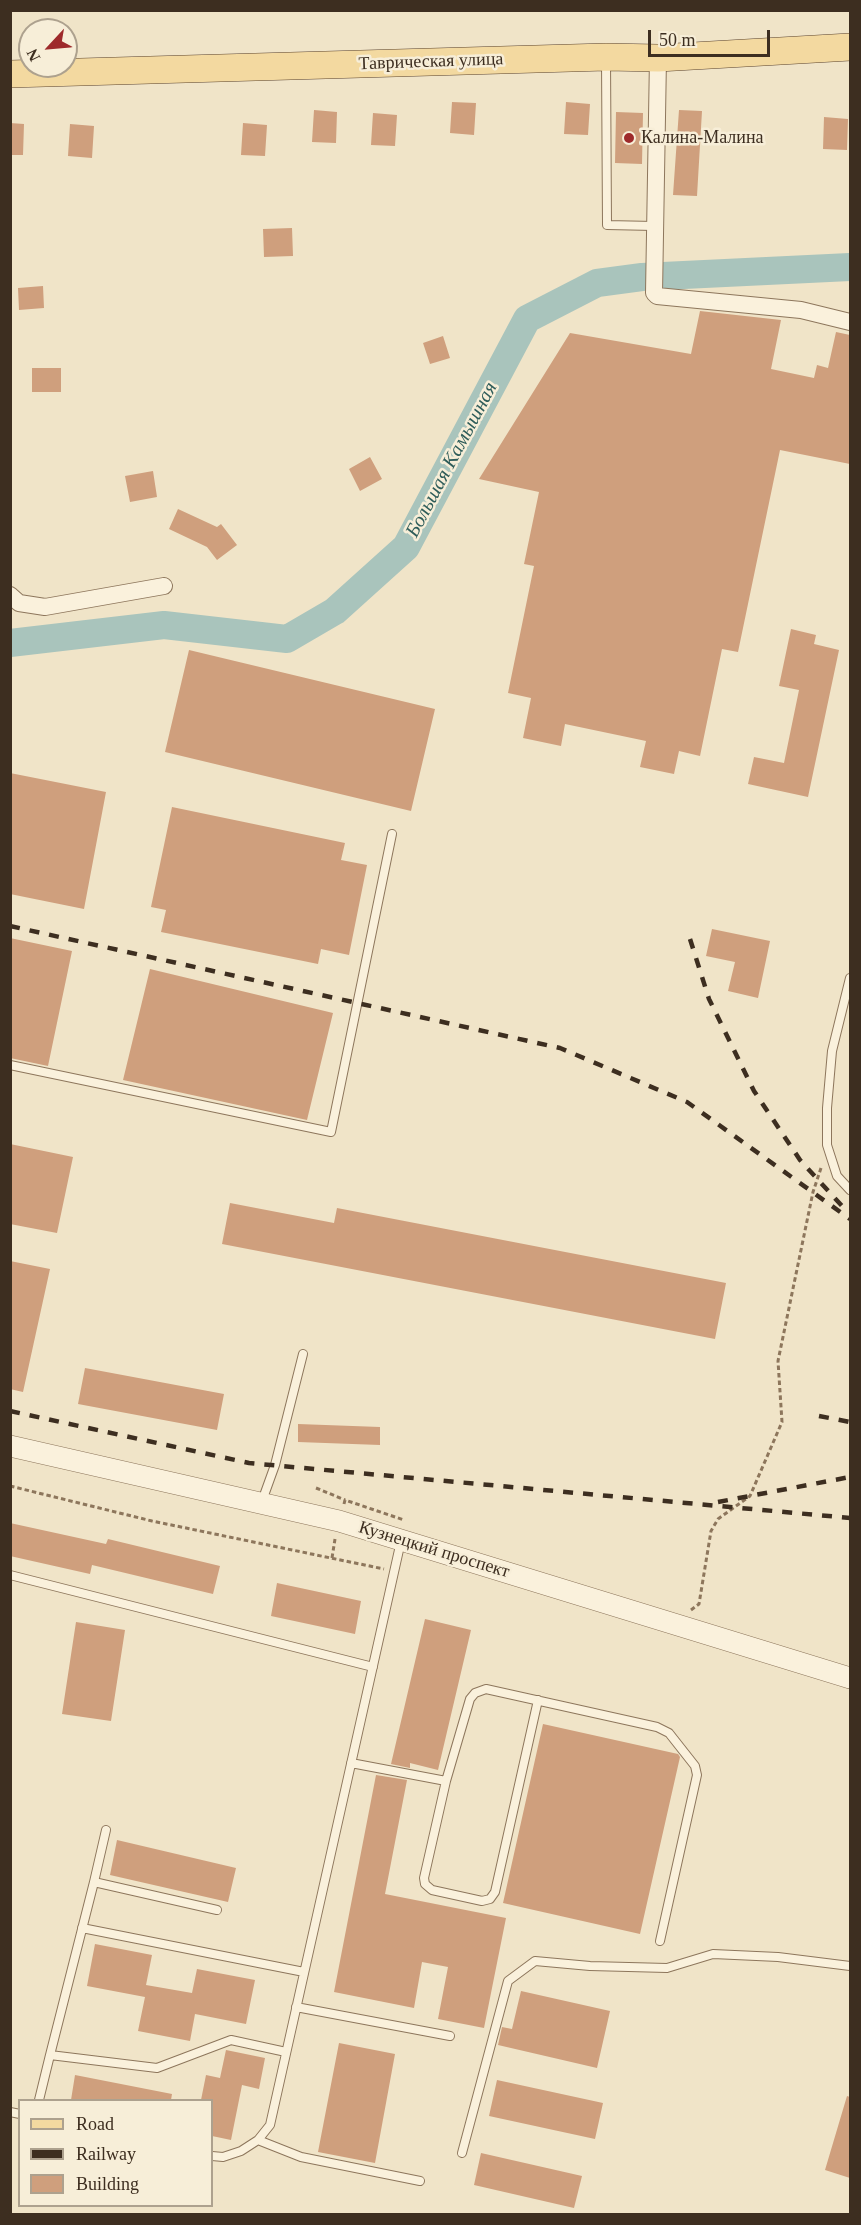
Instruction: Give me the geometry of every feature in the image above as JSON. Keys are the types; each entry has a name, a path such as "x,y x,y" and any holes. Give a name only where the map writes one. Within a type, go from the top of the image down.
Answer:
{"main road":[{"name":"Таврическая улица","path":"10,74 606,57 658,58 850,47"}],"street":[{"path":"658,58 653,248 653,288 657,296 801,310 850,322"},
{"path":"10,595 19,603 45,607 164,586"},
{"name":"Кузнецкий проспект","path":"10,1446 262,1501 339,1521 406,1531 850,1678"}],"lane":[{"path":"606,57 607,225 654,226"},
{"path":"10,1065 331,1132 392,834"},
{"path":"850,978 832,1051 827,1108 827,1145 837,1176 850,1190"},
{"path":"262,1501 275,1465 303,1354"},
{"path":"213,2156 223,2157 241,2151 258,2140 270,2125 394,1571 406,1531"},
{"path":"10,1575 373,1667"},
{"path":"538,1700 495,1892 490,1899 482,1901 432,1890 425,1884 424,1878 446,1781 470,1699 475,1693 486,1689 538,1700 657,1727 678,1742 695,1766 696,1786 660,1941"},
{"path":"351,1763 446,1781"},
{"path":"39,2099 106,1830"},
{"path":"94,1882 217,1910"},
{"path":"82,1928 304,1972"},
{"path":"462,2153 508,1981 535,1961 590,1966 667,1968 713,1954 850,1966"},
{"path":"296,2007 450,2036"},
{"path":"50,2055 157,2068 231,2040 286,2052"},
{"path":"258,2140 301,2157 420,2181"}],"path":[{"path":"688,1612 699,1604 711,1531 718,1519 750,1497 782,1422 778,1361 813,1192 827,1145"},
{"path":"10,1486 152,1521 394,1571"},
{"path":"316,1488 406,1531"},
{"path":"332,1558 345,1500"}],"building":[{"path":"452,102 476,103 474,135 450,133"},
{"path":"566,102 590,104 588,135 564,134"},
{"path":"314,110 337,112 336,143 312,142"},
{"path":"679,110 702,111 697,196 673,195"},
{"name":"Калина-Малина","path":"616,112 643,113 642,164 615,163"},
{"path":"373,113 397,115 395,146 371,145"},
{"path":"824,117 848,119 847,150 823,149"},
{"path":"10,123 24,124 23,155 10,155"},
{"path":"243,123 267,125 265,156 241,155"},
{"path":"70,124 94,126 92,158 68,156"},
{"path":"292,228 293,256 264,257 263,229"},
{"path":"43,286 44,308 19,310 18,288"},
{"path":"700,311 781,320 771,369 814,378 817,365 828,368 836,332 850,335 850,464 780,450 738,652 722,649 700,756 679,751 674,774 640,767 646,741 565,724 561,746 523,738 531,698 508,693 534,566 524,564 539,492 479,479 570,333 691,354"},
{"path":"443,336 450,358 430,364 423,343"},
{"path":"32,368 61,368 61,392 32,392"},
{"path":"370,457 382,479 360,491 349,469"},
{"path":"153,471 157,497 130,502 125,476"},
{"path":"178,509 217,527 221,524 237,545 217,560 207,547 169,529"},
{"path":"791,629 816,635 814,644 839,650 808,797 748,784 754,757 784,763 799,690 779,686"},
{"path":"189,650 435,709 411,811 165,752"},
{"path":"10,773 106,792 84,909 10,894"},
{"path":"172,807 345,843 341,860 367,865 349,955 321,949 318,964 161,932 166,910 151,907"},
{"path":"712,929 770,941 758,998 728,991 735,962 706,956"},
{"path":"10,938 72,951 48,1066 10,1058"},
{"path":"150,969 333,1013 307,1120 123,1080"},
{"path":"10,1144 73,1157 57,1233 10,1224"},
{"path":"230,1203 334,1223 337,1208 726,1283 715,1339 222,1244"},
{"path":"10,1261 50,1269 23,1392 10,1389"},
{"path":"85,1368 224,1394 217,1430 78,1404"},
{"path":"298,1424 380,1427 380,1445 298,1442"},
{"path":"10,1523 106,1544 108,1539 220,1566 213,1594 92,1565 90,1574 10,1556"},
{"path":"277,1583 361,1601 355,1634 271,1616"},
{"path":"425,1619 471,1630 438,1770 410,1763 410,1768 391,1764"},
{"path":"76,1622 125,1630 111,1721 62,1714"},
{"path":"543,1724 678,1754 680,1757 640,1934 503,1903"},
{"path":"376,1775 407,1780 385,1894 506,1918 484,2028 438,2019 448,1967 422,1962 414,2008 334,1992"},
{"path":"117,1840 236,1868 228,1902 110,1875"},
{"path":"95,1944 152,1955 146,1985 192,1993 197,1969 255,1980 246,2024 195,2014 190,2041 138,2031 145,1997 87,1986"},
{"path":"521,1991 610,2011 597,2068 498,2045 502,2027 512,2029"},
{"path":"339,2043 395,2054 375,2163 318,2152"},
{"path":"226,2050 265,2058 259,2089 242,2085 231,2140 213,2136 213,2099 201,2099 206,2075 220,2078"},
{"path":"75,2075 172,2094 171,2099 71,2099"},
{"path":"497,2080 603,2103 595,2139 489,2116"},
{"path":"847,2096 850,2097 850,2178 825,2170"},
{"path":"481,2153 582,2176 574,2208 474,2185"}],"waterway":[{"name":"Большая Камышная","path":"10,643 164,625 287,639 335,611 406,547 527,319 597,283 642,277 850,267"}],"railway":[{"path":"10,926 560,1048 687,1102 850,1219"},
{"path":"690,939 709,999 754,1091 800,1160 842,1206"},
{"path":"10,1411 249,1463 850,1518"},
{"path":"819,1416 850,1422"},
{"path":"718,1502 850,1477"}],"place":[{"name":"Калина-Малина","path":"629,138"}]}
